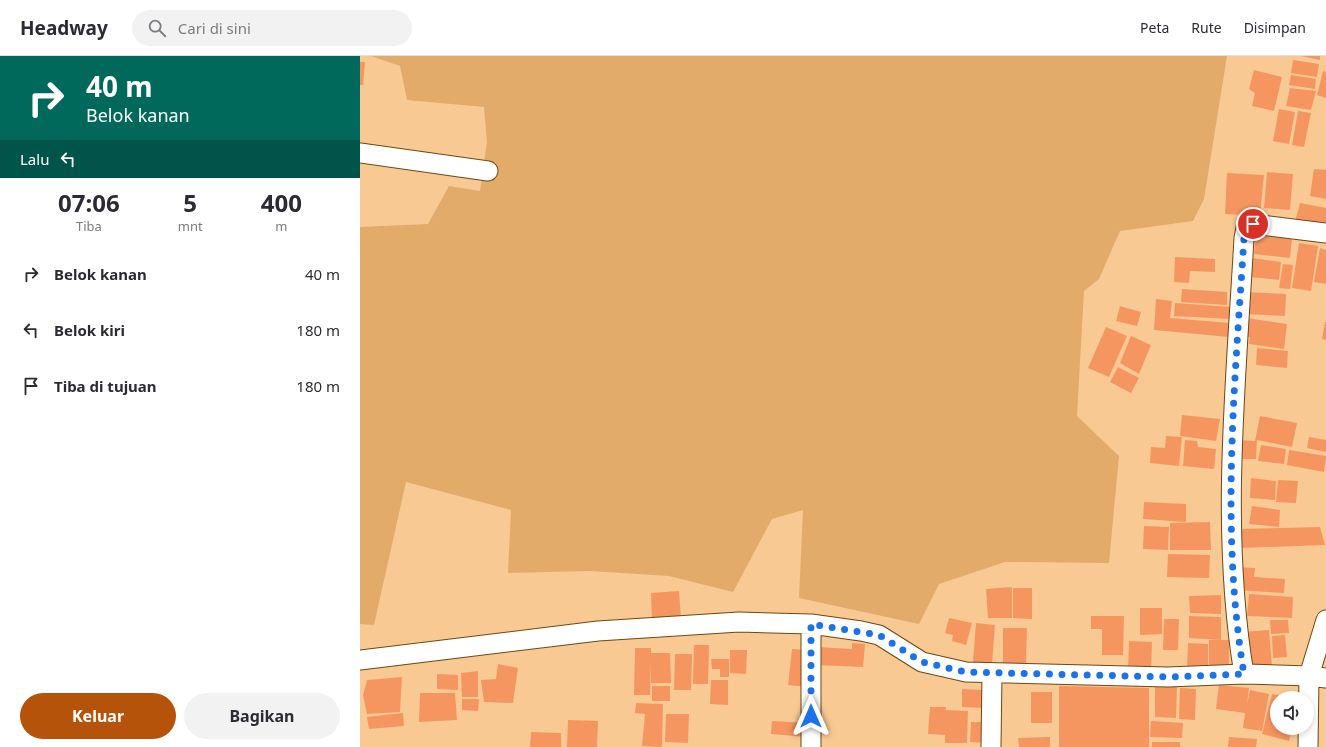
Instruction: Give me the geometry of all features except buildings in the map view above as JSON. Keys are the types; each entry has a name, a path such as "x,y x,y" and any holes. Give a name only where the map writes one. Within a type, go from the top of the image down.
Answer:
{"street":[{"path":"360,153 488,171"},
{"path":"1244,674 1236,625 1233,593 1230,509 1244,238 1246,228 1253,224 1326,233"},
{"path":"1308,747 1326,620"},
{"path":"360,660 598,631 739,622 811,624 879,635 922,662 966,672 1168,677 1244,674 1317,677"},
{"path":"811,624 811,747"},
{"path":"992,673 992,747"}],"shaded area":[{"path":"371,56 1227,56 1204,199 1193,221 1120,231 1099,279 1084,291 1077,416 1119,456 1109,563 1005,562 939,584 919,624 799,598 803,510 772,519 733,592 669,576 590,571 508,573 511,510 406,482 374,625 360,624 360,227 428,224 449,186 480,191 487,142 484,107 407,100 400,66"}],"route":[{"path":"811,716 811,624 879,635 922,662 966,672 1168,677 1244,674 1236,625 1233,593 1230,509 1244,238 1246,228 1253,224"}]}
